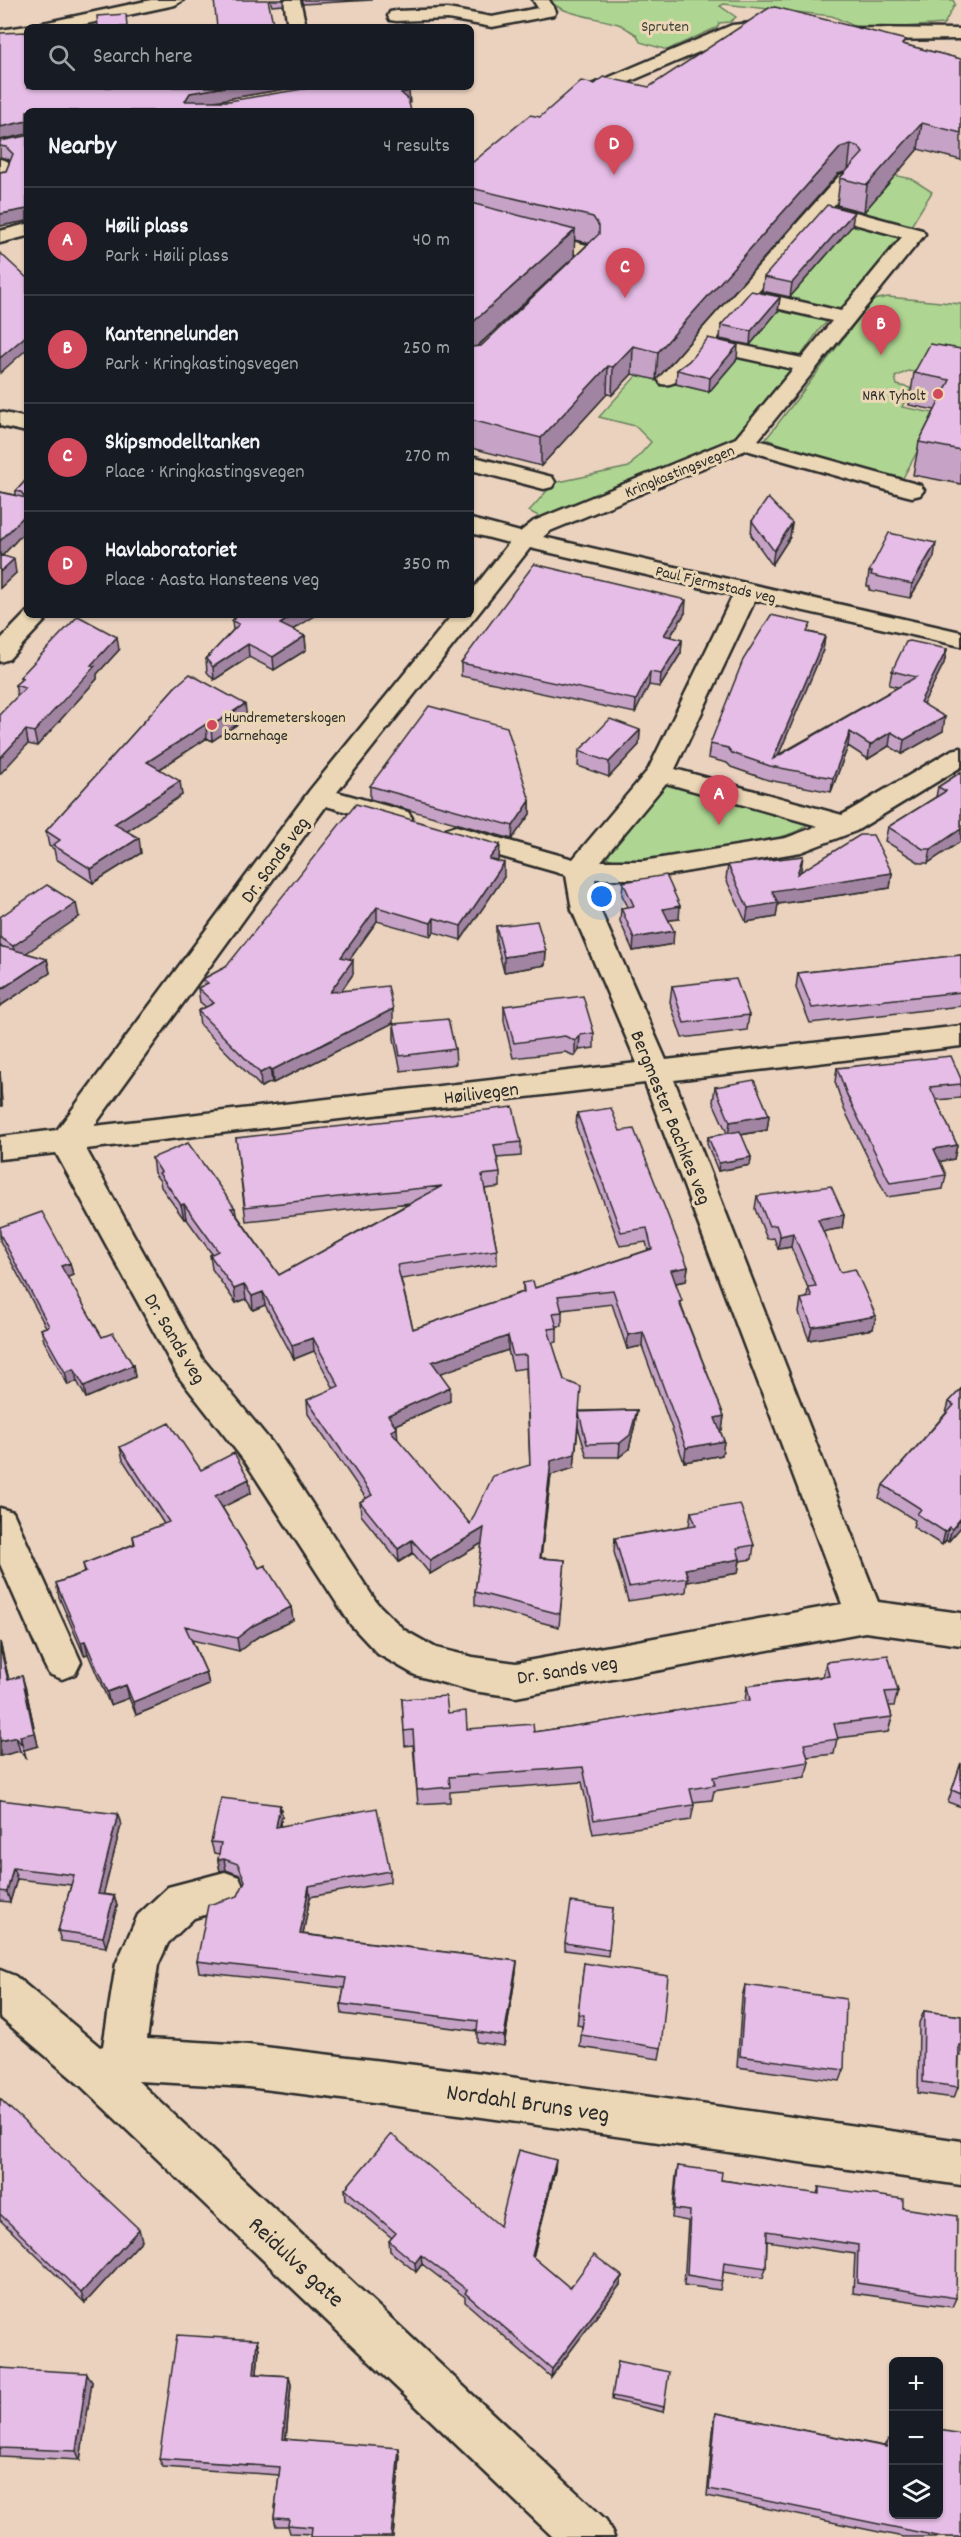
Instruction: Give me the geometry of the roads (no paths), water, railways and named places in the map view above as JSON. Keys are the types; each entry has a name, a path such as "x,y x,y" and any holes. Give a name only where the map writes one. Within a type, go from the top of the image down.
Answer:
{"street":[{"path":"62,24 176,0"},
{"path":"292,0 296,24"},
{"path":"396,16 448,15 492,22 545,5"},
{"path":"562,104 738,29 761,25 801,28"},
{"path":"0,35 24,31"},
{"path":"823,31 862,35 961,34"},
{"path":"0,165 4,168 0,177"},
{"path":"669,379 847,179"},
{"name":"Kringkastingsvegen","path":"524,540 542,526 557,519 744,443 915,234 821,209"},
{"path":"474,223 584,250 586,260 545,299"},
{"path":"0,237 24,231"},
{"path":"744,295 845,318"},
{"path":"702,343 807,366"},
{"path":"0,419 24,424"},
{"path":"0,438 24,436"},
{"path":"744,443 912,490"},
{"path":"474,464 544,482"},
{"name":"Paul Fjermstads veg","path":"474,527 961,639"},
{"path":"474,604 524,540"},
{"path":"579,870 660,773 747,590"},
{"path":"0,654 35,618"},
{"name":"Dr. Sands veg","path":"463,618 320,796 67,1140 72,1155 190,1367 259,1453 364,1614 391,1642 428,1664 516,1680 865,1616 961,1629"},
{"path":"320,796 579,870 643,870 791,846 846,825 961,756"},
{"path":"660,773 846,825"},
{"name":"Bergmester Bachkes veg","path":"579,870 586,910 656,1072 865,1616"},
{"name":"Høilivegen","path":"0,1149 961,1036"},
{"path":"0,1523 62,1662"},
{"path":"109,2065 137,1964 153,1929 183,1901 225,1891"},
{"name":"Reidulvs gate","path":"0,1990 109,2065 589,2537"},
{"name":"Nordahl Bruns veg","path":"109,2065 248,2066 482,2095 961,2163"}],"place":[{"name":"Havlaboratoriet","path":"614,175"},
{"name":"Skipsmodelltanken","path":"625,298"},
{"name":"Kantennelunden","path":"881,355"},
{"name":"NRK Tyholt","path":"938,394"},
{"name":"Hundremeterskogen barnehage","path":"212,725"},
{"name":"Høili plass","path":"719,825"}],"park label":[{"name":"Spruten","path":"665,25"}]}
